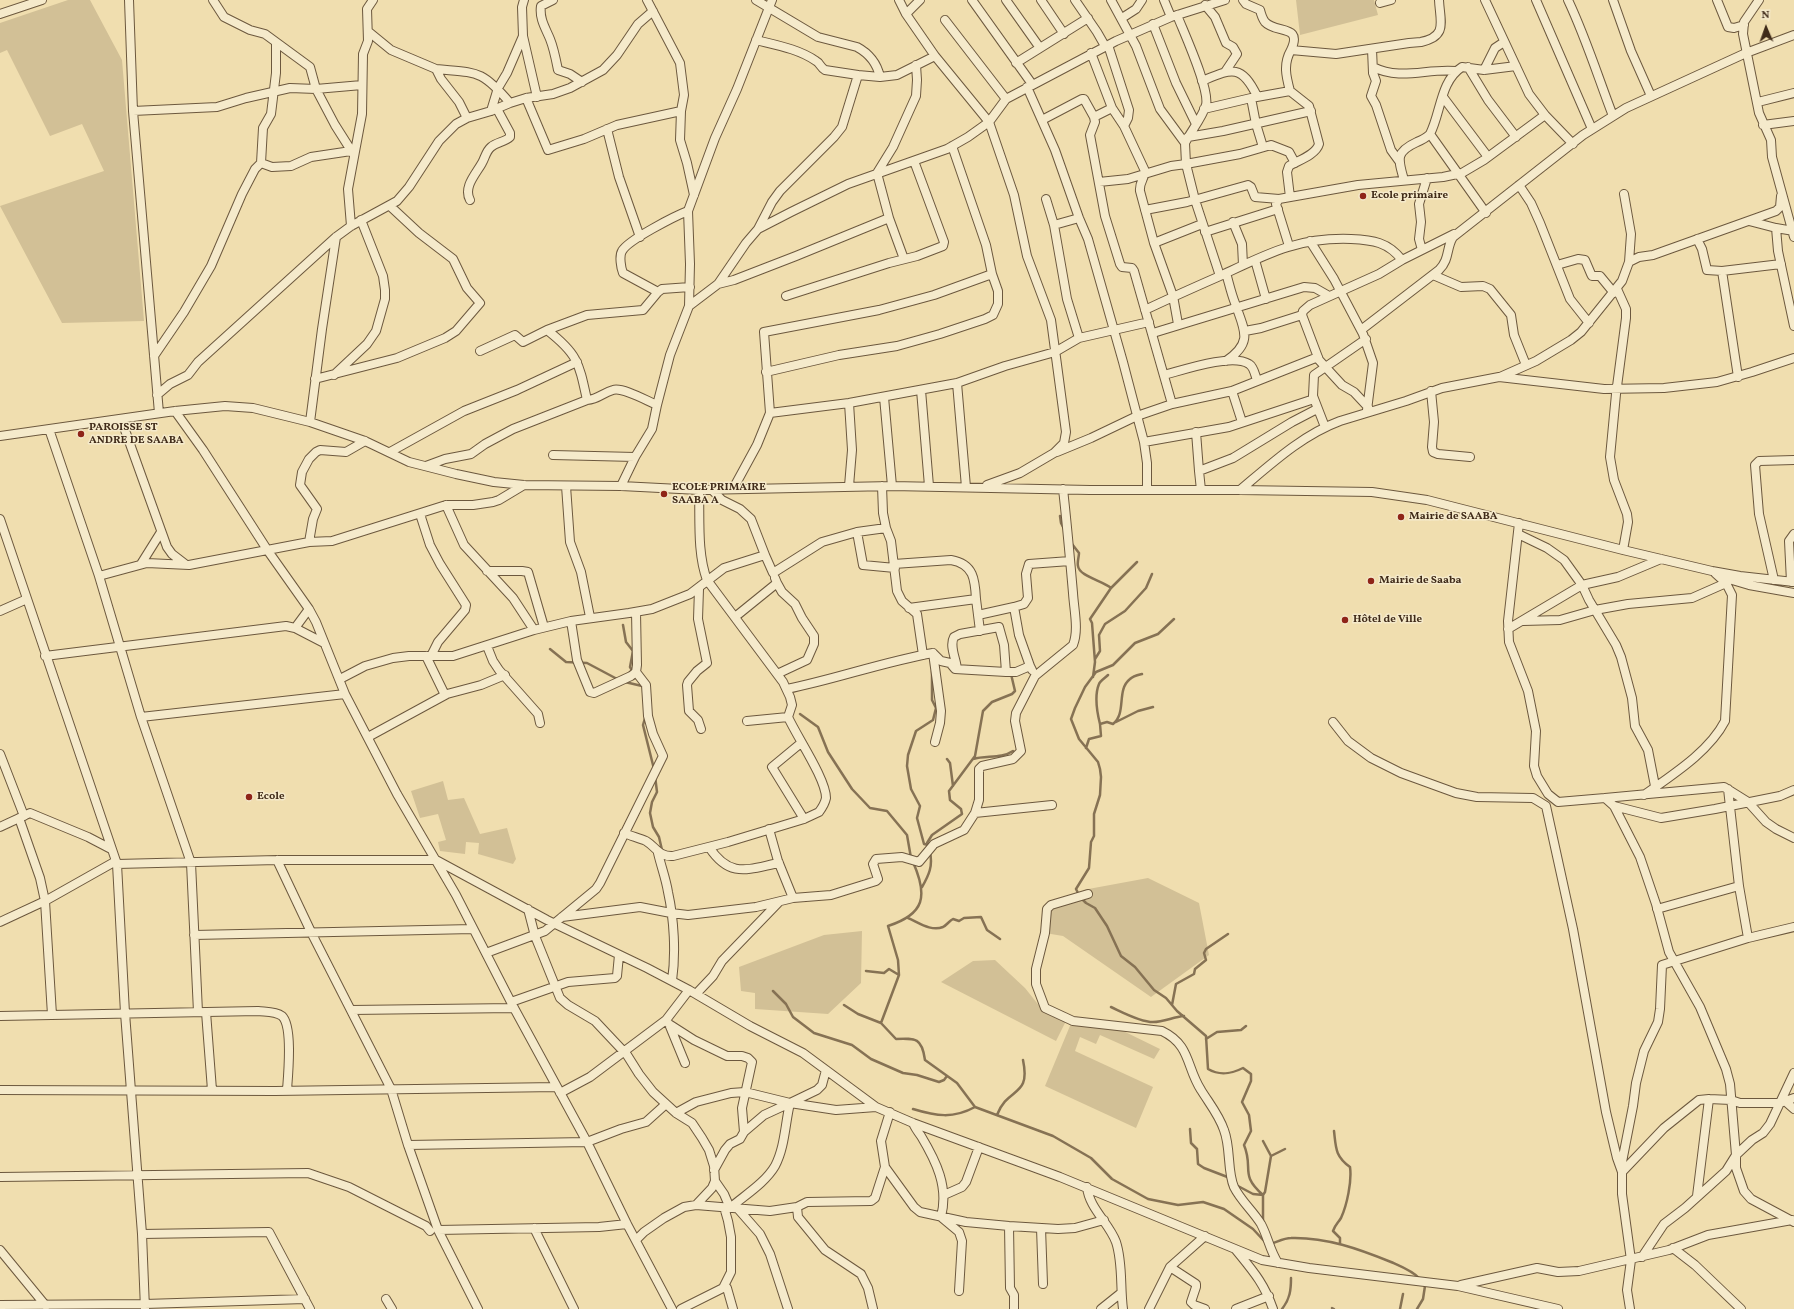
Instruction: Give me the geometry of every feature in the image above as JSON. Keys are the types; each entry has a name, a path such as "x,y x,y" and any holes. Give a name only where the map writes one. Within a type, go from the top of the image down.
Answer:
{"street":[{"path":"0,14 41,0"},
{"path":"129,0 133,111 159,413"},
{"path":"213,0 224,17 250,30 265,34 310,67 316,89 352,153"},
{"path":"351,226 348,189 352,153 362,114 362,54 368,41 369,32 367,8 373,0"},
{"path":"524,0 522,7 523,36 537,97"},
{"path":"553,0 542,6 541,9 543,23 550,40 558,70 570,74 582,82"},
{"path":"647,0 680,63 684,95 681,111 680,140 688,164 694,196"},
{"path":"756,0 770,4 823,39 857,47 863,50 876,62 880,76"},
{"path":"899,0 906,14 935,56 989,122 1014,195 1027,256 1051,320 1066,432 1064,443 1054,453"},
{"path":"906,14 920,0"},
{"path":"972,0 1016,63 1030,86 1088,239 1144,442 1147,463 1147,490"},
{"path":"1006,0 1040,48"},
{"path":"1041,0 1064,34"},
{"path":"1075,0 1106,46 1129,110 1128,118 1124,126"},
{"path":"1111,0 1136,46 1160,110 1187,140"},
{"path":"1122,18 1136,10 1142,0"},
{"path":"1164,0 1174,16 1202,81 1206,97 1204,109 1187,140 1186,164 1204,228 1245,331 1243,346 1237,353 1226,361"},
{"path":"1243,0 1246,4 1260,10 1264,21 1268,24 1290,32 1294,35 1295,40 1285,65 1286,76 1290,91 1307,103 1311,111 1318,140 1318,148 1288,166 1287,172 1290,197"},
{"path":"1380,3 1391,0"},
{"path":"1291,50 1327,54 1422,42 1438,35 1441,29 1439,0"},
{"path":"1485,0 1532,98 1545,115 1573,144"},
{"path":"1536,0 1592,129"},
{"path":"1568,0 1582,30 1592,63 1613,116"},
{"path":"1612,0 1631,52 1651,96"},
{"path":"1717,0 1728,28 1744,25"},
{"path":"1760,0 1744,25 1743,34 1763,125 1771,140 1772,157 1781,184 1793,233"},
{"path":"758,229 841,188 876,173 914,161 952,146 989,122 1006,99 1030,86 1130,34 1174,16 1220,1"},
{"path":"621,486 635,457 652,429 670,355 689,306 690,287 688,212 715,138 737,88 770,4"},
{"path":"1205,5 1215,17 1226,43 1233,48 1237,54 1225,72"},
{"path":"157,395 170,384 188,375 198,362 336,237 361,220 390,206 409,187 439,141 456,124 467,118 494,110 510,103 526,98 553,94 582,82 608,67 638,24 653,11"},
{"path":"1016,63 1088,18"},
{"path":"945,20 1006,99"},
{"path":"1154,24 1178,88 1196,124"},
{"path":"369,32 391,50 436,69 470,71 485,78 498,88 510,103"},
{"path":"1361,330 1433,275 1446,262 1450,241 1462,230 1486,213 1592,129 1651,96 1746,53 1794,35"},
{"path":"470,200 469,187 471,181 488,151 494,145 508,140 510,137 510,133 494,110 498,88 523,36"},
{"path":"756,40 801,53 817,61 825,70 858,75 897,75 935,56"},
{"path":"1484,70 1495,48 1504,42"},
{"path":"154,356 184,312 211,266 242,194 261,163 263,128 270,117 276,73 276,43"},
{"path":"1372,49 1373,67 1376,80 1371,96 1376,104 1391,150 1399,161 1404,180"},
{"path":"1091,54 1112,108 1124,126 1144,168 1145,174 1139,186 1154,243 1173,296 1178,324"},
{"path":"876,173 893,147 916,96 916,65"},
{"path":"1399,161 1400,154 1404,149 1430,134 1451,77 1456,71 1462,67 1484,70 1516,66"},
{"path":"1373,67 1381,71 1400,75 1456,71"},
{"path":"1468,67 1488,100 1516,137"},
{"path":"436,69 441,79 459,102 467,118"},
{"path":"1202,81 1225,72 1234,72 1249,81 1254,97 1256,124 1263,147"},
{"path":"689,306 718,284 738,254 758,229 772,202 780,191 834,137 842,127 858,75"},
{"path":"133,111 217,107 290,88 316,89 362,85"},
{"path":"1204,109 1254,97 1290,91"},
{"path":"1758,102 1794,93"},
{"path":"1443,97 1488,158"},
{"path":"526,98 548,150 584,139 607,128 681,111"},
{"path":"1042,120 1082,99 1084,99 1094,117 1095,122 1090,137 1105,216 1122,267 1133,269 1172,404"},
{"path":"1094,117 1112,108"},
{"path":"1187,140 1311,111"},
{"path":"1145,210 1195,200 1248,185 1251,187 1255,197 1279,199 1358,185 1457,174 1470,170 1488,158 1545,115"},
{"path":"1763,125 1794,122"},
{"path":"607,128 619,177 640,236"},
{"path":"1430,134 1486,213"},
{"path":"1099,182 1121,180 1186,164 1240,154 1273,145 1287,150 1295,163"},
{"path":"766,372 839,355 897,346 940,334 993,315 998,304 998,291 992,274 986,245 952,146"},
{"path":"261,163 272,167 290,166 311,157 352,153"},
{"path":"786,296 926,253 944,244 914,161"},
{"path":"876,173 904,259"},
{"path":"1422,250 1419,239 1421,222 1420,204 1427,178"},
{"path":"1629,262 1749,221 1779,209 1781,204 1781,184"},
{"path":"1519,186 1531,204 1570,299 1588,323"},
{"path":"1240,490 1279,457 1325,427 1367,410 1452,385 1499,377 1526,365 1571,340 1588,323 1615,291 1626,272 1629,262 1630,225 1624,194"},
{"path":"1046,199 1054,224 1067,299 1079,338"},
{"path":"1279,199 1276,204 1289,246"},
{"path":"315,379 406,355 445,338 456,331 480,303 467,288 453,259 417,231 390,206"},
{"path":"1154,243 1204,228 1278,210"},
{"path":"658,292 622,272 622,251 640,236 671,219 688,212"},
{"path":"718,284 734,280 890,218"},
{"path":"1054,224 1079,218"},
{"path":"334,375 367,344 376,330 385,299 383,276 361,220"},
{"path":"1749,221 1793,233"},
{"path":"1233,222 1242,244 1243,265"},
{"path":"1776,228 1781,264 1794,326"},
{"path":"1245,331 1261,328 1302,315 1306,307 1379,274 1402,260 1462,230"},
{"path":"310,422 336,237"},
{"path":"1146,310 1173,296 1254,260 1289,246 1310,241 1329,239 1371,241 1384,244 1395,251 1402,260"},
{"path":"1697,239 1702,249 1707,270 1722,271 1781,264"},
{"path":"1310,241 1340,291 1366,340 1373,363 1367,410"},
{"path":"1557,265 1578,259 1584,260 1590,274 1600,276 1615,291 1626,313 1610,457 1614,480 1627,514 1628,522 1623,550"},
{"path":"1254,260 1266,299"},
{"path":"1722,271 1738,377"},
{"path":"733,489 757,445 770,413 764,332 879,310 934,295 992,274"},
{"path":"1433,275 1461,287 1483,286 1490,289 1511,315 1514,335 1526,365"},
{"path":"480,351 515,335 523,342 547,330 588,315 643,310 658,292 664,288 690,287"},
{"path":"1152,332 1304,288 1315,288 1329,296"},
{"path":"1302,315 1318,357 1324,367 1342,385 1354,392 1367,410"},
{"path":"770,413 849,403 957,383 1004,366 1055,352 1079,338 1149,322"},
{"path":"547,330 566,345 577,362 587,400"},
{"path":"1325,427 1314,399 1312,387 1313,377 1324,367 1366,340"},
{"path":"980,488 1007,479 1054,453 1091,438 1137,416 1172,404 1232,391 1318,357"},
{"path":"1499,377 1617,389 1684,386 1717,382 1738,377 1794,358"},
{"path":"1164,375 1200,365 1226,361 1249,364 1252,367 1257,380"},
{"path":"390,452 464,411 517,390 577,362"},
{"path":"957,383 966,487"},
{"path":"426,466 445,459 471,454 485,444 513,430 587,400 599,398 613,390 633,395 657,405"},
{"path":"921,390 929,486"},
{"path":"1232,391 1242,422"},
{"path":"1431,392 1434,422 1433,452 1438,454 1470,457"},
{"path":"884,397 892,486"},
{"path":"1144,442 1229,427 1314,399"},
{"path":"849,403 852,450 849,486"},
{"path":"0,436 159,413 225,406 253,408 310,422 366,441 409,462 494,482 524,485 621,486 700,490 849,486 929,486 980,488 1372,492 1427,500 1712,571 1793,582 1789,541 1794,534"},
{"path":"1199,471 1233,458 1292,422 1317,409"},
{"path":"175,411 203,450 268,551 309,609 316,622 345,694 397,794 436,860 588,1142 627,1224 672,1309"},
{"path":"121,419 161,532 170,551 185,565"},
{"path":"48,429 99,576 141,717 191,863 194,935 212,1090"},
{"path":"1196,432 1200,490"},
{"path":"309,542 313,519 317,508 301,488 300,482 302,472 309,459 320,450 346,452 366,441"},
{"path":"553,455 635,457"},
{"path":"1774,580 1759,514 1755,465 1759,461 1794,460"},
{"path":"99,576 141,564 155,562 185,565 268,551 309,542 332,541 446,505 474,505 499,500 524,485"},
{"path":"566,486 570,542 582,577 590,617"},
{"path":"882,486 883,513 886,528 891,541 897,591 902,601 917,614 923,655"},
{"path":"559,920 631,907 649,908 688,915 778,903 793,898 831,895 872,883 878,879 874,870 873,861 880,858 902,857 919,862 934,844 964,830 975,813 979,800 979,769 982,766 1013,759 1021,751 1015,721 1016,713 1035,676 1074,643 1075,623 1063,489"},
{"path":"624,833 647,842 658,853 673,856 709,847 804,818 819,812 826,798 819,773 801,743 788,717 792,705 787,689 707,580 704,573 701,548 700,490"},
{"path":"712,490 722,500 740,509 751,519 777,583 782,592 795,604 814,636 814,644 807,660 777,674"},
{"path":"446,505 462,542 513,598 534,630"},
{"path":"420,514 428,540 440,564 466,605 465,610 438,642 429,656"},
{"path":"1519,523 1508,629 1509,642 1528,691 1536,731 1534,766 1537,776 1548,794 1558,802 1720,787 1728,789 1748,802 1766,822 1794,838"},
{"path":"1,525 117,862 125,1013 142,1234 145,1306"},
{"path":"773,573 815,545 857,532 886,528"},
{"path":"141,564 161,532"},
{"path":"857,532 863,565 894,566 944,560 958,561 974,577 980,631"},
{"path":"1518,534 1547,548 1564,560 1582,585 1622,657 1632,698 1635,726 1648,750 1655,786"},
{"path":"340,679 365,666 393,658 453,656 544,627 590,617 652,609 681,598 699,588 707,580 724,568 765,555"},
{"path":"1508,629 1582,585 1618,577 1661,559"},
{"path":"978,615 1022,606 1028,598 1026,574 1029,564 1070,561"},
{"path":"487,571 528,572 544,627"},
{"path":"1644,794 1678,771 1712,741 1725,721 1732,595 1724,580 1712,571"},
{"path":"1523,621 1560,620 1595,610 1648,602 1678,601 1692,598 1724,580 1794,593"},
{"path":"735,617 777,583"},
{"path":"699,588 698,618 708,663 690,678 686,685 689,711 698,720 701,729"},
{"path":"0,612 27,599"},
{"path":"909,608 976,600"},
{"path":"1014,608 1019,635 1035,676"},
{"path":"295,628 309,609"},
{"path":"571,621 576,660 590,692 599,692 636,672 636,612"},
{"path":"45,656 281,627 295,628 324,643"},
{"path":"957,669 952,644 954,638 960,634 999,627 1004,645 1006,672"},
{"path":"487,646 493,661 538,714 540,723"},
{"path":"933,653 940,661 950,663 957,669 1016,672 1030,666"},
{"path":"787,689 859,670 933,653"},
{"path":"933,653 941,711 940,723 935,742"},
{"path":"429,656 445,695"},
{"path":"486,954 535,936 559,920 596,889 663,756 653,734 648,716 646,685 636,672"},
{"path":"368,737 445,695 505,675"},
{"path":"141,717 345,694"},
{"path":"747,720 788,717"},
{"path":"1333,722 1348,742 1370,758 1401,773 1456,793 1478,798 1533,798 1546,806 1573,929 1606,1112 1617,1158 1622,1172"},
{"path":"801,743 772,767 804,818"},
{"path":"0,755 40,878 45,901 52,1015"},
{"path":"1728,789 1739,886 1748,938"},
{"path":"1614,806 1660,818 1780,796 1794,790"},
{"path":"1605,798 1614,806 1640,857 1669,952 1700,1007 1718,1050 1730,1084 1736,1168 1744,1191 1751,1199 1793,1220"},
{"path":"975,813 1052,805"},
{"path":"0,827 31,813 88,837 112,849"},
{"path":"769,829 779,863 793,898"},
{"path":"709,847 714,855 733,869 744,870 779,863"},
{"path":"658,853 668,892 671,913 673,952 672,981"},
{"path":"277,860 312,934 391,1088 434,1230 478,1309"},
{"path":"0,922 45,901 117,862 191,863 277,860 436,860 528,909 559,920 620,955 692,992 750,1026 803,1053 876,1107 913,1123 1087,1187 1259,1259 1278,1264 1458,1286 1558,1309"},
{"path":"1657,909 1739,886"},
{"path":"1088,894 1051,905 1048,909 1045,933 1036,969 1036,984 1045,1008 1073,1021 1162,1031 1174,1037 1186,1055 1200,1090 1212,1107 1224,1130 1234,1186 1241,1199 1261,1225 1271,1254 1278,1264"},
{"path":"0,1090 287,1090 391,1088 559,1090 590,1077 622,1051 667,1022 692,992 713,976 722,961 778,903"},
{"path":"528,909 535,936 560,998 568,1005 595,1021 630,1058 645,1082 676,1113 692,1123 702,1138 708,1150 714,1170 715,1181 712,1188 696,1205"},
{"path":"1630,1309 1627,1290 1631,1260 1623,1200 1622,1172 1636,1083 1644,1051 1658,1022 1662,965 1748,938 1794,927"},
{"path":"194,935 312,934 473,929"},
{"path":"351,1010 513,1005 557,988 568,982 615,978 617,976 620,955"},
{"path":"0,1016 202,1012 264,1012 277,1014 284,1019 289,1042 287,1090"},
{"path":"667,1022 684,1063"},
{"path":"667,1022 694,1040 727,1056 742,1056 748,1058 752,1062 742,1108 744,1132"},
{"path":"714,1170 730,1144 740,1139 744,1132 764,1115 817,1090 822,1085 826,1070"},
{"path":"1642,1257 1664,1224 1685,1208 1729,1168 1736,1155 1752,1140 1763,1133 1783,1103 1794,1073"},
{"path":"676,1113 696,1102 731,1093 745,1092 790,1103 836,1110 876,1107"},
{"path":"1622,1172 1651,1139 1696,1102 1709,1099 1731,1100 1740,1103 1783,1103 1794,1098"},
{"path":"1697,1196 1709,1099"},
{"path":"727,1207 759,1184 775,1166 783,1145 790,1103"},
{"path":"1783,1103 1794,1109"},
{"path":"408,1145 588,1142 621,1129 646,1122 666,1104"},
{"path":"636,1240 644,1232 664,1218 684,1207 696,1205 727,1207 739,1210 770,1211 797,1207 807,1202 871,1201 875,1198 885,1167 882,1141 890,1112"},
{"path":"913,1123 939,1169 944,1195 941,1217"},
{"path":"944,1195 962,1187 966,1182 979,1147"},
{"path":"885,1167 914,1207 920,1212 966,1222 1041,1228 1075,1228 1104,1220"},
{"path":"0,1177 308,1174 349,1187 434,1230 599,1227 627,1224"},
{"path":"681,1309 723,1288 731,1272 732,1263 727,1207 724,1194 715,1181"},
{"path":"1087,1187 1093,1203 1115,1240 1118,1251 1123,1309"},
{"path":"797,1207 798,1217 825,1250 861,1274 868,1288 873,1309"},
{"path":"739,1210 760,1234 770,1254 788,1309"},
{"path":"941,1217 959,1232 962,1241 959,1291"},
{"path":"1458,1286 1537,1268 1558,1272 1579,1271 1642,1257 1673,1248 1708,1235 1793,1220"},
{"path":"1009,1226 1010,1288 1014,1295 1014,1309"},
{"path":"534,1228 574,1309"},
{"path":"1041,1228 1043,1284"},
{"path":"142,1234 268,1232 310,1309"},
{"path":"1149,1309 1170,1268 1205,1236"},
{"path":"1234,1248 1259,1277 1269,1296 1273,1309"},
{"path":"1673,1248 1695,1265 1741,1309"},
{"path":"0,1250 47,1307"},
{"path":"1170,1268 1196,1284 1192,1302 1194,1305 1206,1309"},
{"path":"723,1288 727,1288 729,1291 733,1309"},
{"path":"1101,1309 1121,1293"},
{"path":"1236,1309 1269,1296"},
{"path":"0,1305 47,1307 145,1306 305,1299"},
{"path":"386,1299 392,1309"},
{"path":"1111,1302 1123,1309"}],"shaded area":[{"path":"68,0 90,0 122,60 144,321 62,323 0,206 104,171 82,124 50,136 7,50 0,53 0,23"},
{"path":"1296,0 1374,0 1378,15 1300,35"},
{"path":"443,781 448,800 464,798 480,834 507,828 516,859 513,864 478,854 479,843 466,842 465,854 440,851 438,842 446,840 438,814 420,818 411,791"},
{"path":"1148,878 1199,903 1209,955 1151,997 1063,936 1045,933 1047,905 1085,896 1083,890"},
{"path":"862,931 861,983 828,1014 755,1009 755,993 741,991 739,967 824,935"},
{"path":"995,960 1025,988 1041,1008 1066,1021 1056,1041 941,982 973,961"},
{"path":"1072,1021 1113,1026 1160,1049 1154,1059 1100,1035 1096,1044 1080,1037 1075,1051 1153,1087 1136,1128 1045,1086"}],"waterway":[{"path":"1060,516 1064,529"},
{"path":"1072,544 1079,553 1079,570 1087,576 1111,588 1090,619 1092,623 1095,662 1093,677"},
{"path":"1111,588 1137,562"},
{"path":"1095,659 1100,651 1099,635 1105,624 1125,611 1146,588 1152,574"},
{"path":"1174,619 1158,634 1135,643 1113,665 1096,672 1085,687 1071,719 1079,739 1098,762 1101,777 1100,795 1094,814 1094,836 1091,842 1089,868 1076,889 1080,897 1086,903 1095,908 1107,926 1121,956 1135,967 1154,990 1166,998 1177,1011 1206,1036 1208,1069 1217,1073 1226,1073 1234,1072 1243,1068 1251,1074 1251,1081 1242,1102 1249,1115 1251,1131 1244,1145 1247,1153 1248,1171 1251,1182 1263,1195 1263,1220"},
{"path":"623,625 626,642 633,651 630,667 633,672"},
{"path":"550,649 566,662 587,663 619,680"},
{"path":"928,845 924,844 917,818 920,806 911,789 907,766 908,755 916,731 933,720 936,708 932,700 932,671"},
{"path":"929,847 927,843 932,835 962,814 961,809 950,800 949,791 975,756 983,711 992,702 1012,694 1015,691 1011,674"},
{"path":"1086,748 1089,739 1101,736 1100,724 1107,722 1113,724 1117,719 1120,714 1123,689 1130,679 1142,674"},
{"path":"1100,724 1096,699 1097,689 1101,681 1108,675"},
{"path":"625,682 642,686"},
{"path":"1116,722 1138,711 1153,707"},
{"path":"800,714 818,727 828,752 852,789 870,808 887,811 907,835 911,858"},
{"path":"645,718 643,725 654,769"},
{"path":"973,759 999,756 1013,751"},
{"path":"947,759 950,763 953,786"},
{"path":"655,776 657,792 652,802 650,813 653,827 659,837 662,850"},
{"path":"922,887 930,870 930,852"},
{"path":"913,862 921,885 920,902 910,916 888,926 898,960 899,975 881,1023 896,1039 913,1039 920,1043 925,1060 957,1083 975,1107 1053,1136 1091,1158 1112,1179 1148,1199 1178,1205 1203,1202 1224,1209 1253,1229 1265,1242"},
{"path":"908,918 920,924 938,928 943,927 953,919 959,921 964,918 981,917 987,930 1000,939"},
{"path":"1172,1005 1176,984 1194,974 1195,969 1206,960 1204,953 1206,949 1228,934"},
{"path":"866,971 884,973 889,969 899,975"},
{"path":"773,991 786,1004 793,1017 814,1033 852,1045 871,1059 903,1073 917,1075 939,1082 944,1080 947,1076"},
{"path":"844,1005 858,1014 881,1023"},
{"path":"1111,1007 1148,1022 1184,1016"},
{"path":"1206,1039 1217,1032 1241,1030 1246,1026"},
{"path":"997,1115 1002,1106 1017,1091 1024,1081 1025,1072 1023,1060"},
{"path":"913,1109 937,1115 952,1115 975,1107"},
{"path":"1190,1129 1191,1143 1197,1149 1198,1164 1204,1168 1230,1178"},
{"path":"1334,1131 1337,1151 1341,1159 1350,1167 1350,1186 1345,1207 1341,1218 1333,1231 1340,1238 1340,1244"},
{"path":"1263,1141 1271,1156"},
{"path":"1238,1186 1253,1194 1263,1195 1265,1192 1271,1156 1285,1149"},
{"path":"1270,1244 1283,1239 1291,1238 1304,1238 1330,1242 1355,1248 1391,1262 1410,1271 1420,1279"},
{"path":"1282,1309 1290,1294 1291,1278"},
{"path":"1417,1309 1423,1299 1424,1284"},
{"path":"1400,1309 1403,1294"}],"place":[{"name":"Ecole primaire","path":"1363,196"},
{"name":"PAROISSE ST ANDRE DE SAABA","path":"81,434"},
{"name":"ECOLE PRIMAIRE SAABA A","path":"664,494"},
{"name":"Mairie de SAABA","path":"1401,517"},
{"name":"Mairie de Saaba","path":"1371,581"},
{"name":"Hôtel de Ville","path":"1345,620"},
{"name":"Ecole","path":"249,797"}]}
